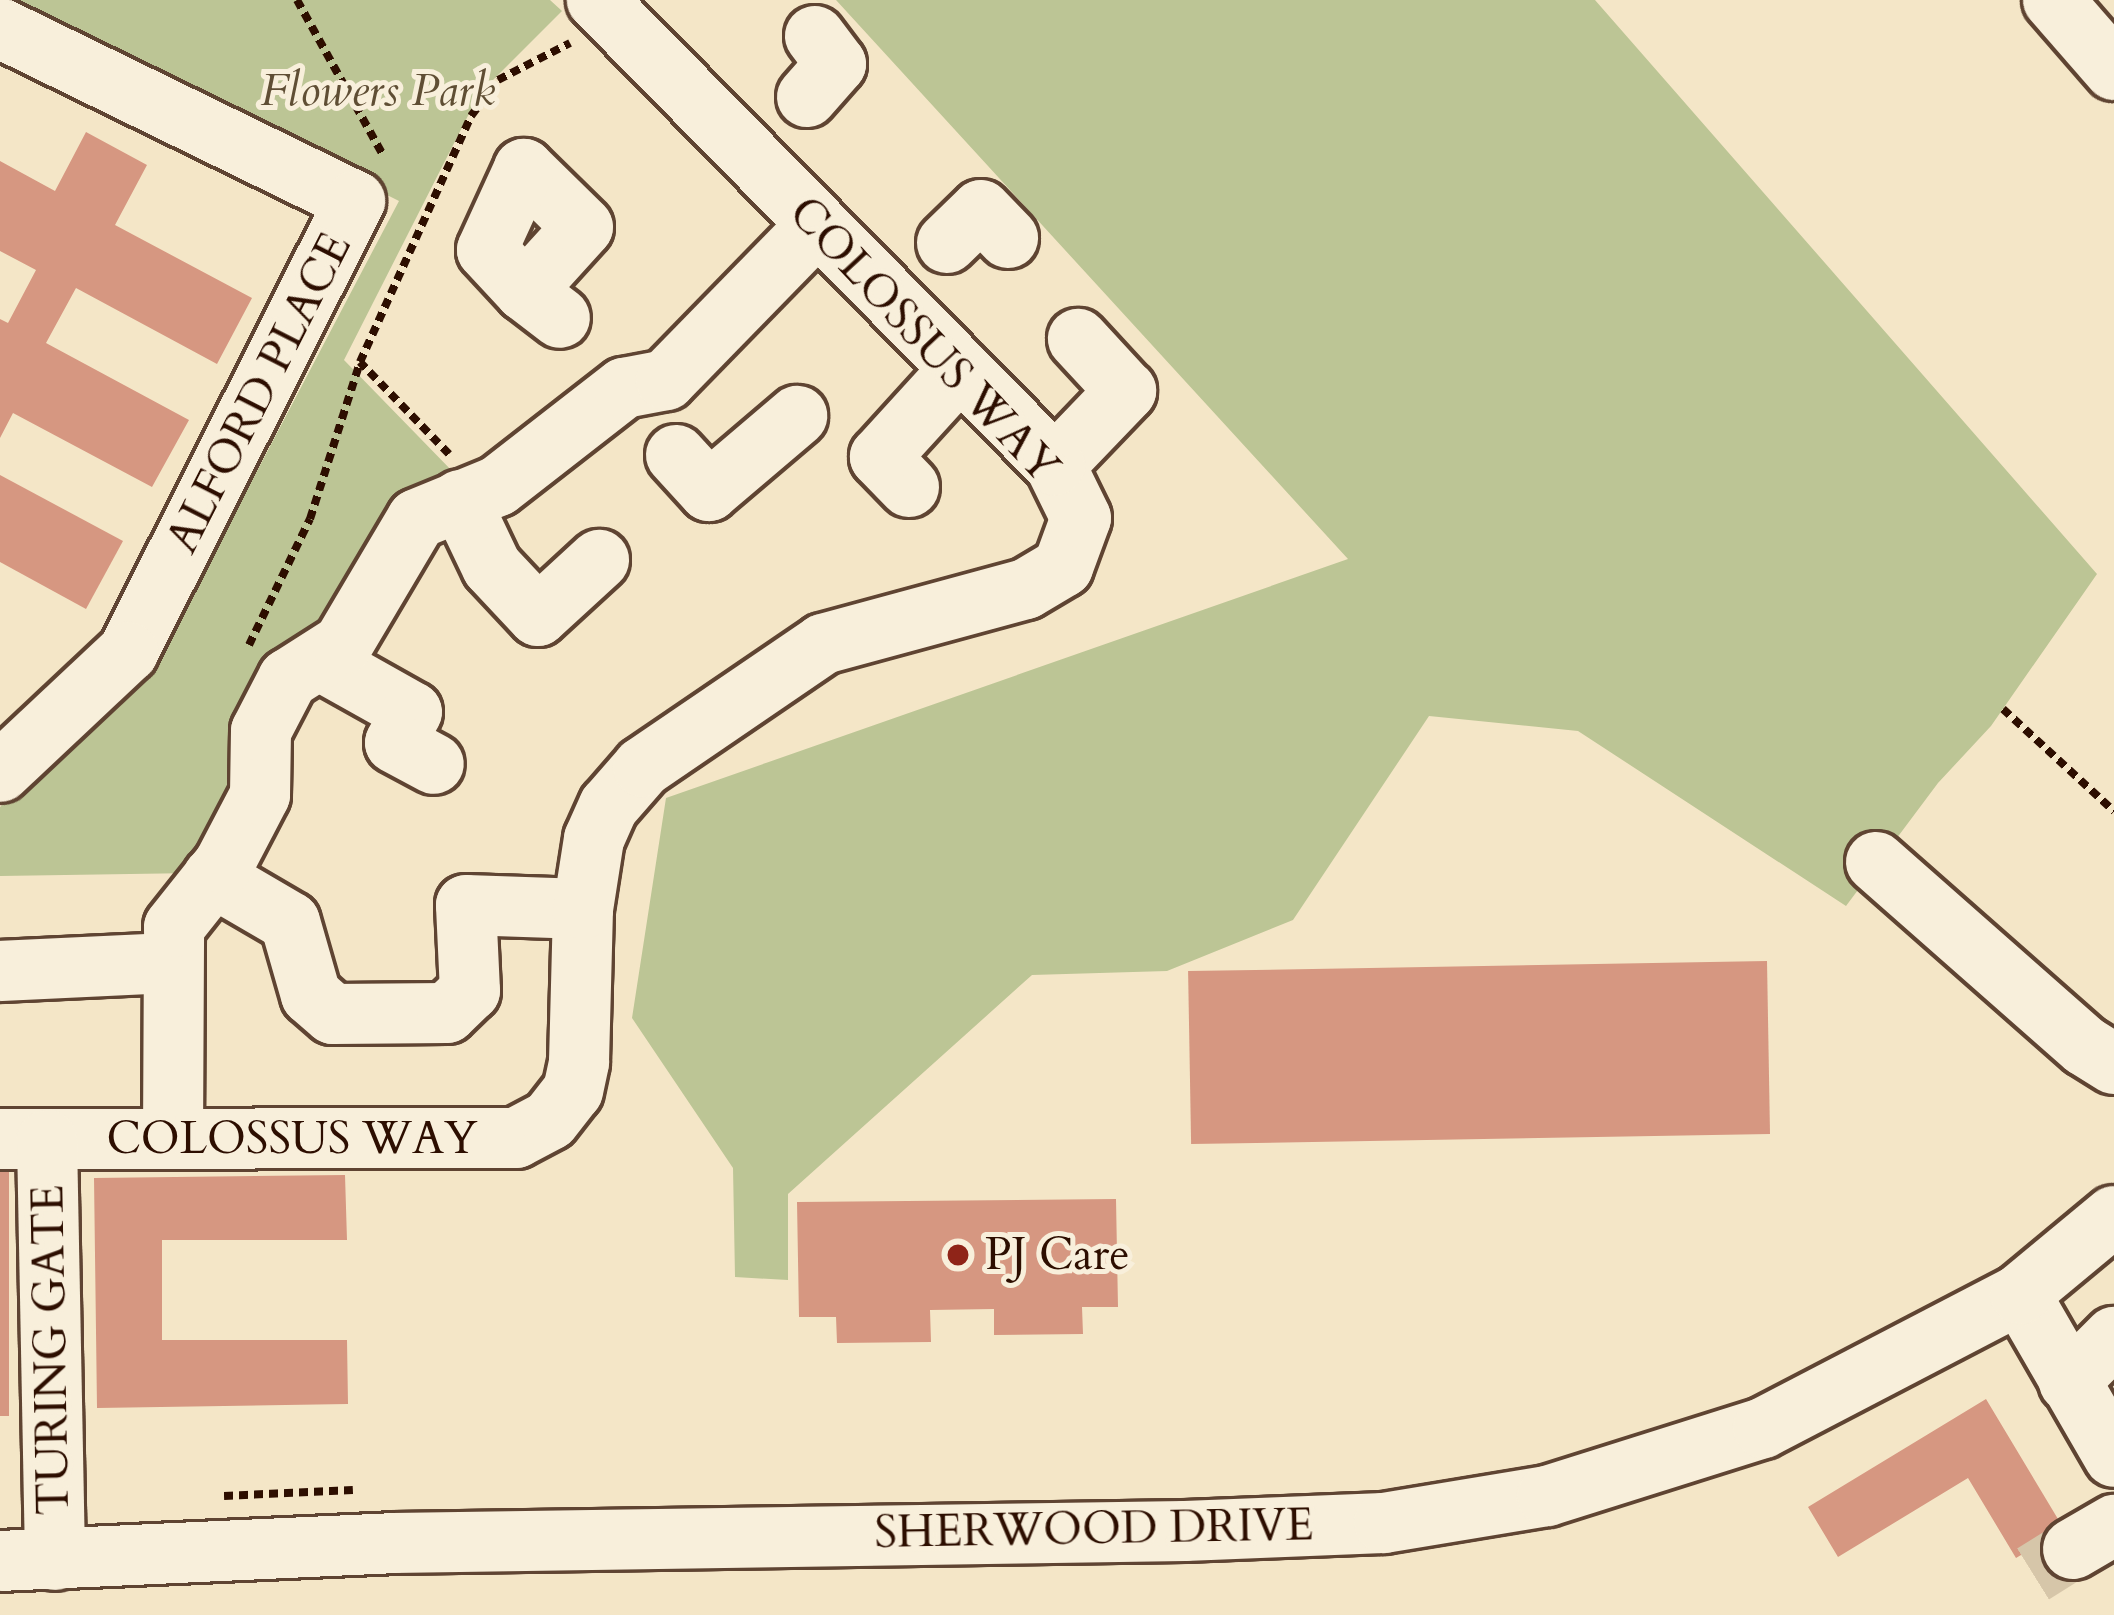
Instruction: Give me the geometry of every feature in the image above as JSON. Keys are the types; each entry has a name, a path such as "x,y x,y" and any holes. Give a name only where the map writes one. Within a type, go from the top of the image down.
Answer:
{"street":[{"name":"COLOSSUS WAY","path":"23,1140 516,1138 550,1120 573,1091 579,1062 583,910 594,838 609,806 643,767 823,644 1026,589 1064,567 1081,518 1054,465 960,369 918,270 817,225 776,124 597,0"},
{"path":"2053,0 2114,70"},
{"name":"ALFORD PLACE","path":"0,28 356,201 128,652 0,772"},
{"path":"776,124 836,64 815,36"},
{"path":"918,270 981,210 1008,238"},
{"path":"574,336 666,380 817,225"},
{"path":"574,336 709,491 796,416"},
{"path":"173,1136 174,927 213,877 260,795 261,731 288,680 343,644 416,519 498,486 574,336"},
{"path":"1054,465 1126,392 1078,339"},
{"path":"909,487 880,457 960,369"},
{"path":"460,500 492,567 538,616 599,560"},
{"path":"321,661 412,712 395,743 434,764"},
{"path":"1876,862 2085,1046 2114,1064"},
{"path":"213,877 290,922 311,994 333,1014 447,1013 470,992 466,904 583,910"},
{"path":"0,971 171,963"},
{"name":"TURING GATE","path":"23,1140 28,1560"},
{"name":"SHERWOOD DRIVE","path":"28,1560 393,1543 1185,1532 1384,1523 1546,1496 1763,1428 2020,1294 2114,1216"},
{"path":"2020,1294 2114,1457"},
{"path":"2069,1382 2114,1337"}],"path":[{"path":"297,0 386,161"},
{"path":"408,202 419,222"},
{"path":"243,658 310,519 359,362"},
{"path":"2003,709 2114,811"},
{"path":"207,1497 368,1490"}],"green space":[{"name":"Flowers Park","path":"0,0 550,0 562,11 479,94 344,360 455,474 235,793 195,873 0,876 0,807 154,667 399,201"},
{"path":"836,0 1595,0 2097,574 1991,726 1938,783 1846,906 1578,731 1429,716 1293,920 1167,971 1032,975 788,1194 788,1280 735,1277 733,1168 632,1018 666,798 1348,559"}],"building":[{"path":"86,132 147,165 115,225 252,298 217,364 76,288 46,343 189,420 152,487 13,413 0,438 0,319 8,323 36,270 0,251 0,161 55,191"},
{"path":"0,475 123,541 86,609 0,562"},
{"path":"1767,961 1770,1134 1191,1144 1188,971"},
{"path":"0,1167 9,1167 9,1416 0,1416"},
{"path":"345,1175 347,1240 162,1240 162,1340 347,1340 348,1404 97,1408 94,1178"},
{"name":"PJ Care","path":"1116,1199 1118,1307 1082,1307 1083,1334 994,1335 994,1309 930,1310 931,1342 837,1343 836,1317 799,1317 797,1202"},
{"path":"1986,1399 2064,1529 2016,1558 1968,1478 1838,1557 1808,1507"}],"tunnel":[{"path":"2033,1574 2073,1549"}],"place":[{"name":"PJ Care","path":"958,1255"}]}
